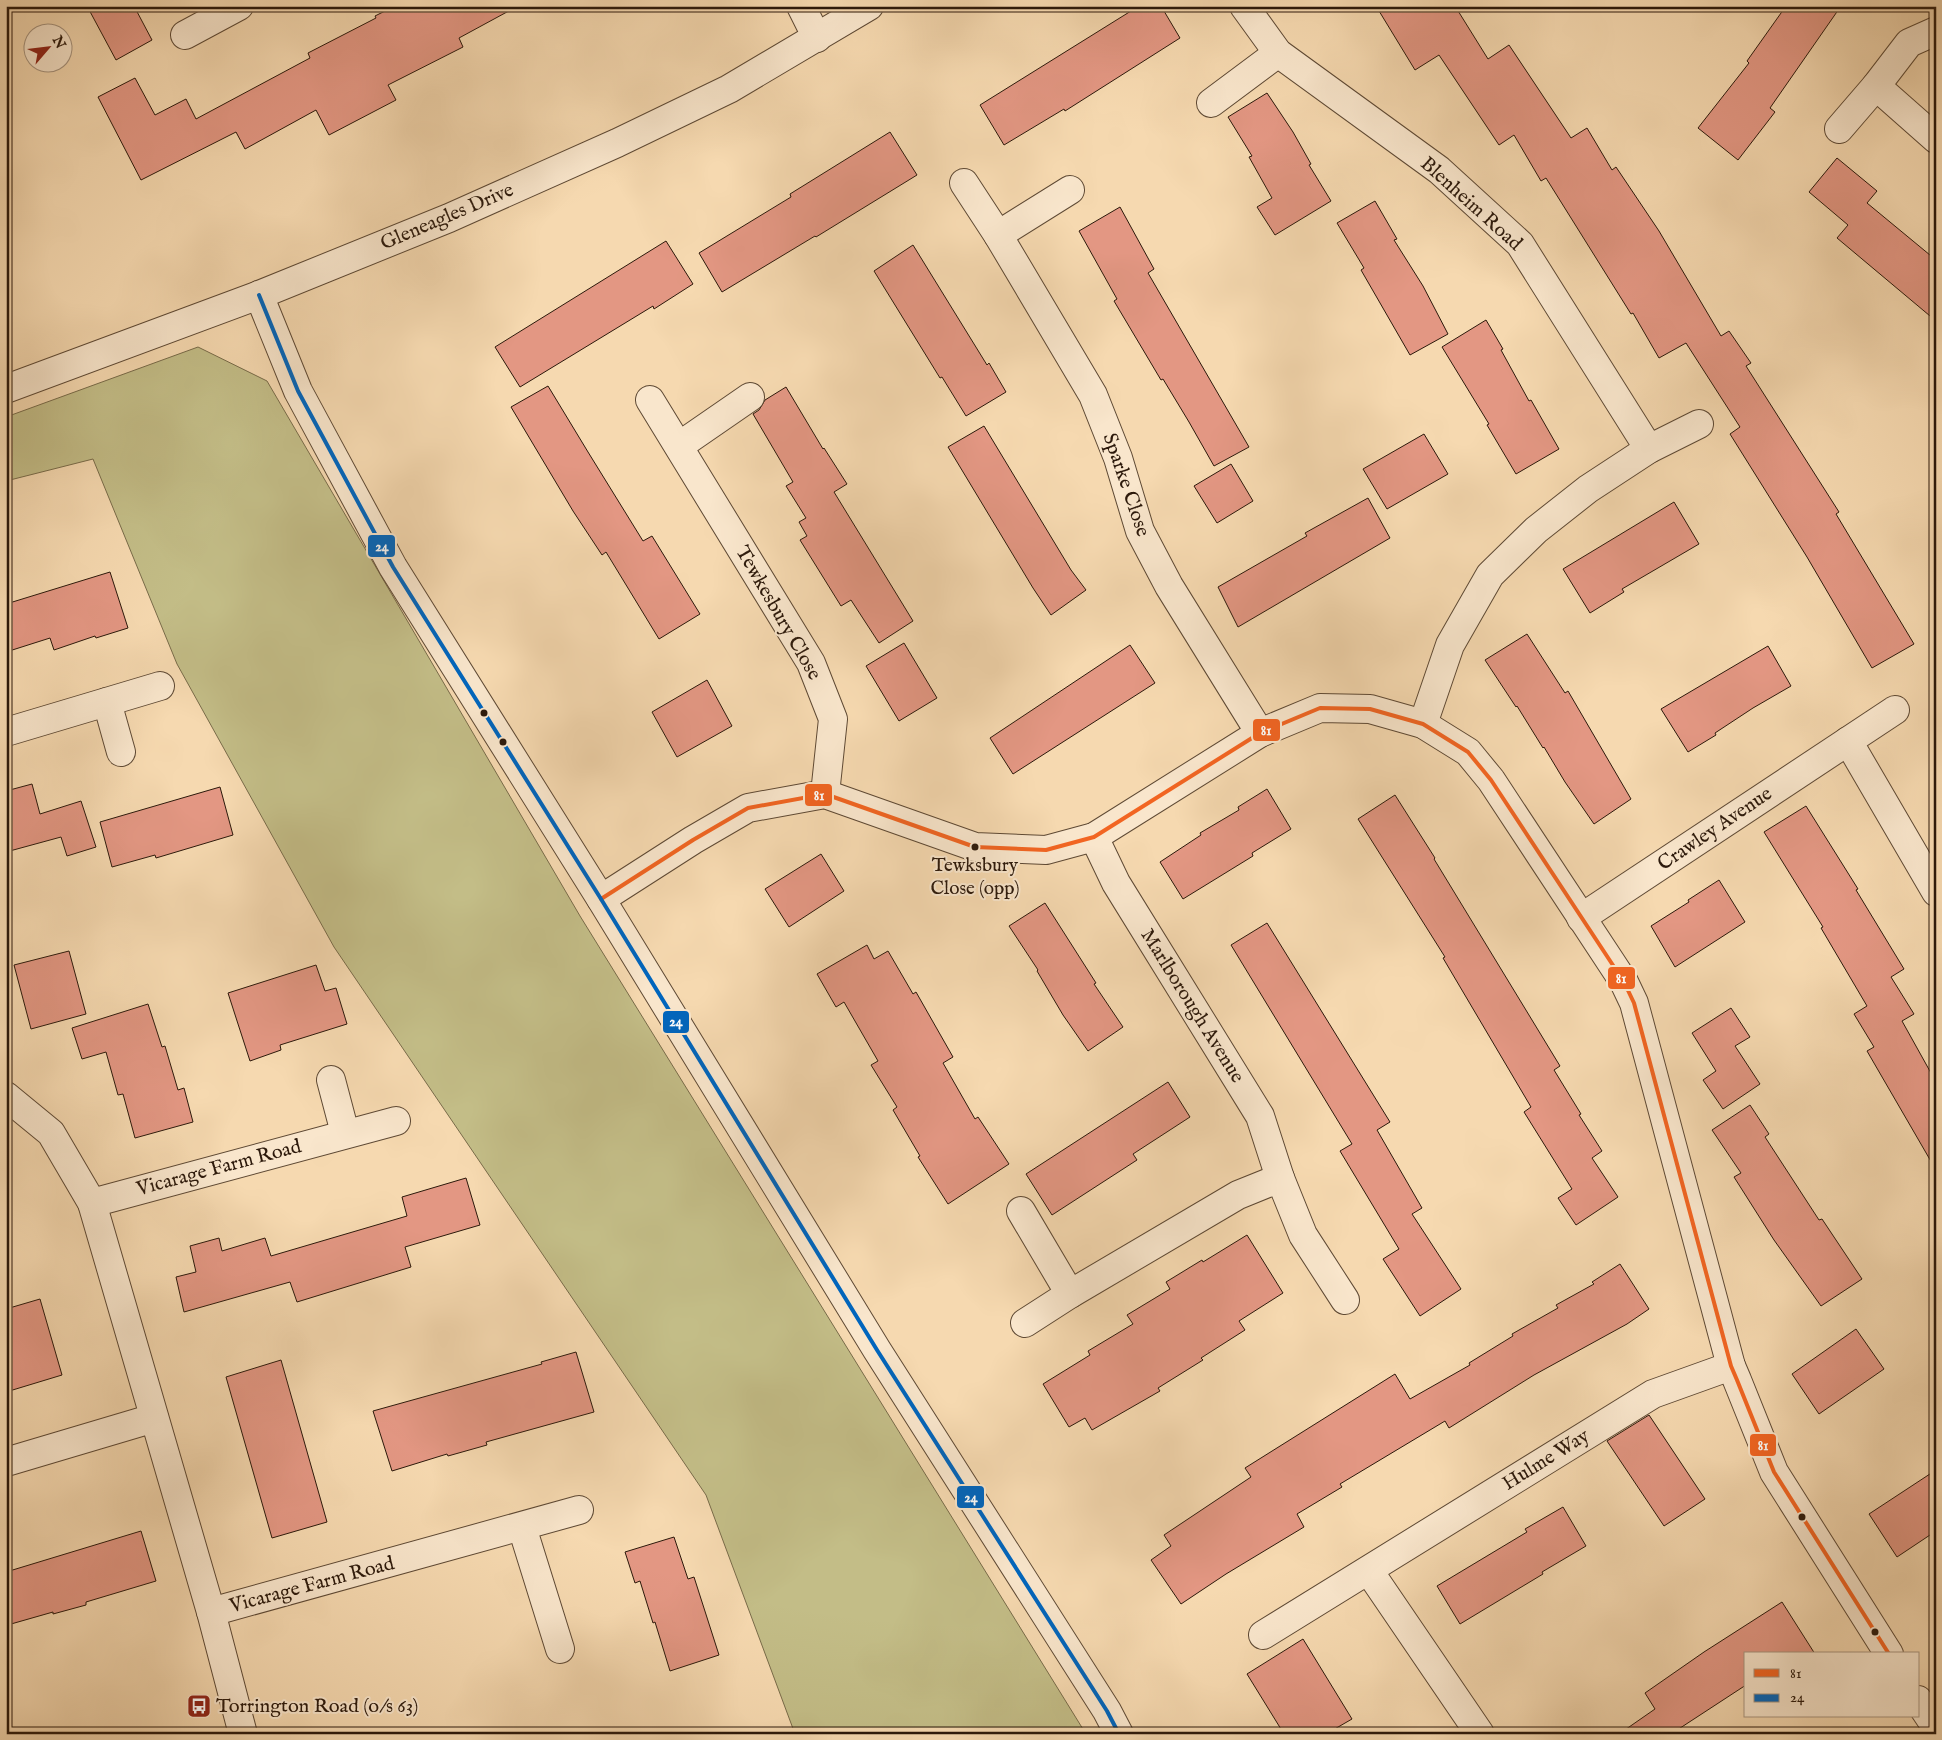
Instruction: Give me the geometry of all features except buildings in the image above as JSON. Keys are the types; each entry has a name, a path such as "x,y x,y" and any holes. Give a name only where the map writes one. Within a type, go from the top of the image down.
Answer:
{"street":[{"path":"185,35 239,6"},
{"path":"801,6 817,38"},
{"name":"Gleneagles Drive","path":"6,389 259,295 449,218 617,143 729,89 869,6"},
{"name":"Blenheim Road","path":"1244,6 1278,53 1439,170 1520,244 1649,449"},
{"path":"1839,129 1876,86 1908,44 1936,31"},
{"path":"1210,103 1278,53"},
{"path":"1876,86 1936,138"},
{"name":"Sparke Close","path":"964,183 998,235 1094,394 1118,458 1140,531 1169,586 1260,733"},
{"path":"998,235 1070,190"},
{"path":"259,295 298,391 393,566 601,899 877,1350 1108,1711 1119,1734"},
{"path":"679,446 750,397"},
{"name":"Tewkesbury Close","path":"650,400 811,663 833,719 825,794"},
{"path":"1423,724 1450,645 1490,575 1536,530 1588,489 1649,449 1700,424"},
{"path":"6,732 160,686"},
{"path":"107,702 121,752"},
{"path":"601,899 693,840 748,808 825,794 975,847 1046,850 1094,837 1260,733 1320,708 1370,709 1423,724 1468,752 1491,780 1624,982 1634,1003 1731,1366 1774,1472 1888,1652"},
{"name":"Crawley Avenue","path":"1581,918 1895,710"},
{"path":"1848,741 1936,892"},
{"name":"Marlborough Avenue","path":"1094,837 1116,883 1260,1116 1280,1178 1303,1234 1345,1300"},
{"path":"331,1080 345,1133"},
{"name":"Vicarage Farm Road","path":"6,1096 51,1133 92,1203 211,1612 579,1510"},
{"name":"Vicarage Farm Road","path":"92,1203 345,1133 396,1121"},
{"path":"1024,1323 1238,1194 1280,1178"},
{"path":"1021,1211 1070,1294"},
{"name":"Hulme Way","path":"1263,1635 1653,1394 1731,1366"},
{"path":"6,1462 154,1418"},
{"path":"522,1527 560,1649"},
{"path":"1369,1571 1480,1734"},
{"path":"211,1612 242,1734"},
{"path":"1920,1703 1936,1727"}],"shaded area":[{"path":"198,347 267,381 580,916 1086,1734 795,1734 706,1495 334,947 177,664 93,459 6,481 6,417"}],"transit line":[{"name":"24","path":"259,295 298,391 393,567 601,899 877,1350 1107,1711 1119,1734"},
{"name":"81","path":"601,899 693,840 748,808 825,794 975,847 1046,850 1094,837 1260,733 1320,708 1370,709 1423,724 1468,752 1491,780 1624,982 1634,1003 1731,1366 1774,1472 1888,1652"}],"place":[{"name":"Tewksbury Close (opp)","path":"975,847"},
{"name":"Torrington Road (o/s 63)","path":"199,1706"}]}
